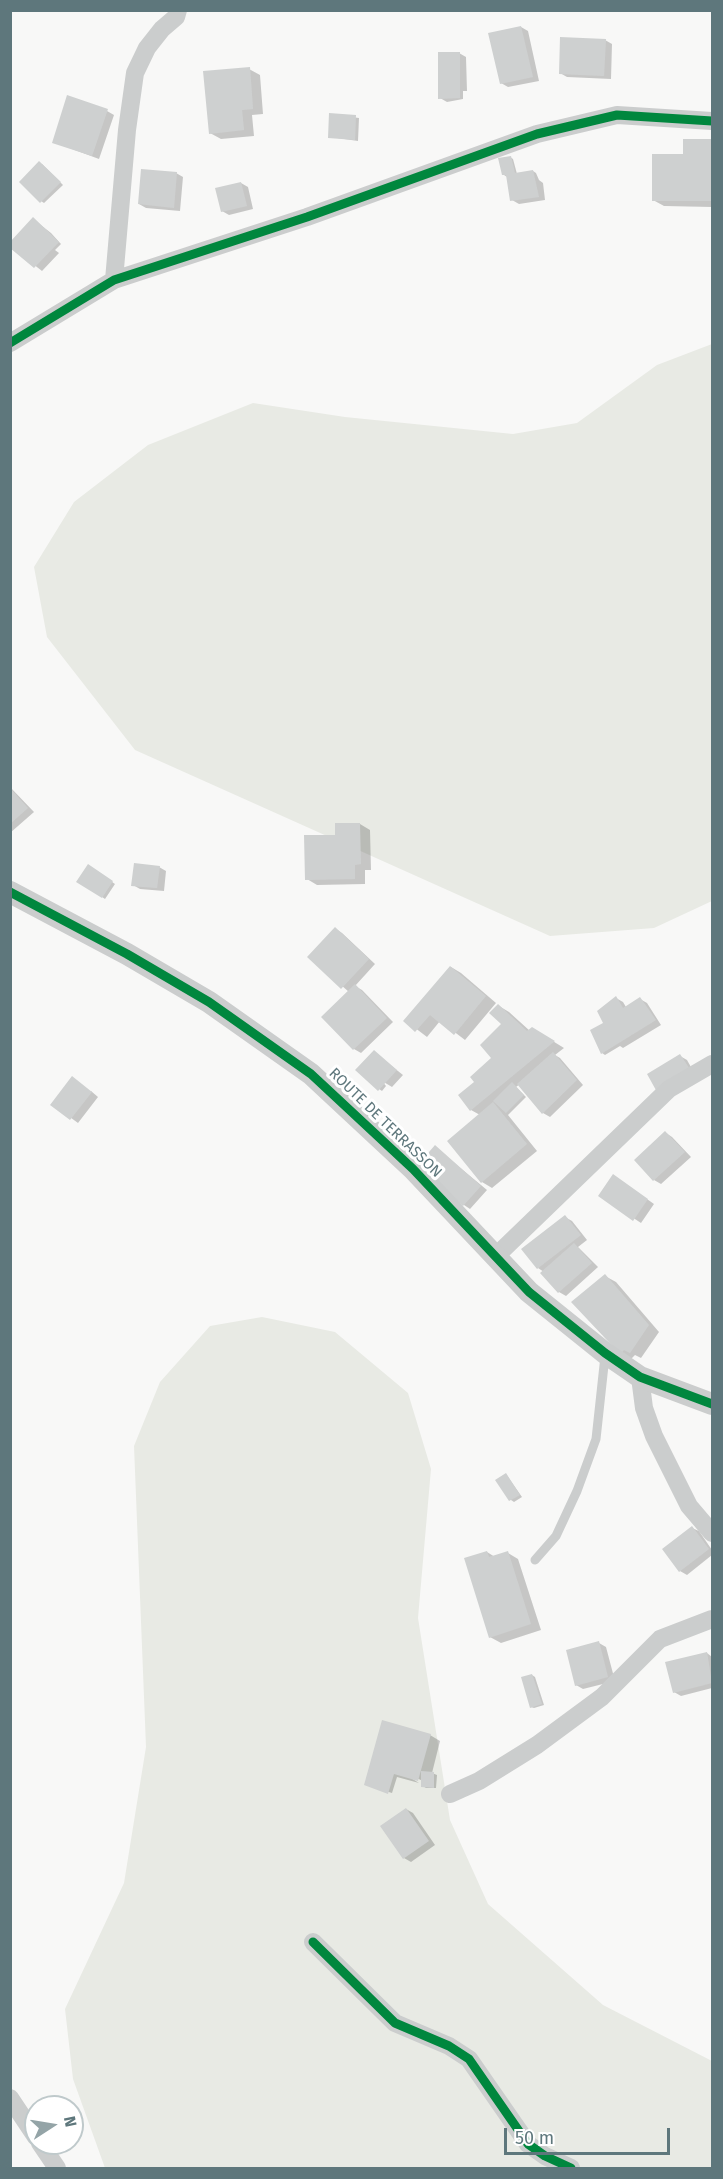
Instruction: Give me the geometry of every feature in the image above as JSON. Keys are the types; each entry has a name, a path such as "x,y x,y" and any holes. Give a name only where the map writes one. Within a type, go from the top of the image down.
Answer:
{"street":[{"path":"114,280 127,130 135,73 147,48 162,29 181,13"},
{"path":"10,343 114,280 307,217 537,134 617,115 712,121"},
{"name":"ROUTE DE TERRASSON","path":"10,892 127,954 208,1002 311,1074 413,1169 529,1292 605,1353 640,1377 712,1404"},
{"path":"496,1257 669,1089 712,1064"},
{"path":"640,1377 644,1408 654,1436 689,1506 712,1533"},
{"path":"450,1794 479,1781 537,1746 602,1697 660,1639 712,1618"},
{"path":"313,1942 395,2023 449,2046 469,2059 528,2144 545,2156 571,2169"},
{"path":"10,2098 24,2119"}],"lane":[{"path":"535,1560 556,1536 577,1491 596,1439 605,1353"}],"shaded area":[{"path":"712,344 712,901 654,928 550,936 135,750 47,637 34,567 74,502 148,445 253,403 345,417 513,434 577,423 657,365"},
{"path":"262,1317 335,1332 408,1393 431,1469 418,1618 450,1820 488,1904 603,2005 712,2061 712,2168 105,2168 84,2110 84,2095 79,2095 73,2079 65,2009 124,1883 146,1747 134,1446 160,1382 210,1326"}],"building":[{"path":"521,26 533,77 500,84 488,33"},
{"path":"560,37 606,39 604,76 559,74"},
{"path":"438,52 460,52 460,98 438,99"},
{"path":"250,67 253,109 242,110 244,130 209,134 203,71"},
{"path":"67,95 108,109 92,156 52,143"},
{"path":"329,113 356,115 355,140 328,138"},
{"path":"683,139 712,139 711,201 652,201 652,154 683,154"},
{"path":"511,156 515,173 533,170 539,197 510,201 506,175 502,175 498,158"},
{"path":"39,161 61,182 40,203 19,182"},
{"path":"141,169 177,172 174,208 138,204"},
{"path":"241,182 247,206 221,212 215,188"},
{"path":"33,217 59,242 34,268 10,248 10,242"},
{"path":"10,788 28,808 10,824"},
{"path":"335,823 360,823 361,864 355,865 355,879 305,880 304,835 335,835"},
{"path":"134,863 160,866 157,888 131,886"},
{"path":"88,864 113,881 102,898 76,882"},
{"path":"335,927 369,959 341,989 307,957"},
{"path":"450,966 486,996 454,1035 430,1015 415,1032 403,1021"},
{"path":"355,984 387,1018 353,1050 321,1017"},
{"path":"616,996 623,1008 640,997 656,1020 601,1054 590,1030 603,1023 597,1011"},
{"path":"498,1004 527,1031 532,1027 555,1041 470,1111 458,1095 474,1082 470,1077 491,1058 480,1045 501,1024 489,1013"},
{"path":"374,1050 397,1070 378,1091 355,1070"},
{"path":"553,1052 577,1080 542,1114 517,1084"},
{"path":"680,1054 691,1071 657,1092 647,1074"},
{"path":"72,1076 92,1092 70,1120 50,1105"},
{"path":"512,1082 524,1095 506,1113 493,1101"},
{"path":"493,1102 527,1144 481,1183 447,1141"},
{"path":"665,1131 685,1152 653,1181 634,1160"},
{"path":"435,1145 481,1186 463,1206 417,1166"},
{"path":"613,1174 648,1199 633,1221 598,1196"},
{"path":"565,1215 581,1235 537,1269 521,1249"},
{"path":"574,1243 592,1263 558,1293 540,1273"},
{"path":"605,1274 649,1325 630,1353 624,1350 620,1354 571,1302"},
{"path":"506,1473 520,1495 509,1501 495,1480"},
{"path":"692,1526 709,1549 679,1572 662,1549"},
{"path":"487,1551 489,1557 508,1551 531,1624 489,1638 464,1558"},
{"path":"599,1641 608,1677 575,1686 566,1650"},
{"path":"707,1652 712,1683 673,1693 665,1662"},
{"path":"532,1674 542,1704 530,1708 521,1677"},
{"path":"382,1720 431,1734 418,1781 394,1774 388,1794 364,1785"},
{"path":"421,1771 434,1772 434,1788 421,1787"},
{"path":"406,1808 429,1841 403,1859 380,1826"}],"cycle path":[{"path":"10,343 114,280 307,217 537,134 617,115 712,121"},
{"path":"10,892 127,954 209,1002 311,1074 413,1169 529,1292 605,1353 640,1377 712,1404"},
{"path":"313,1942 395,2023 449,2046 469,2059 528,2144 545,2156 571,2168"}]}
